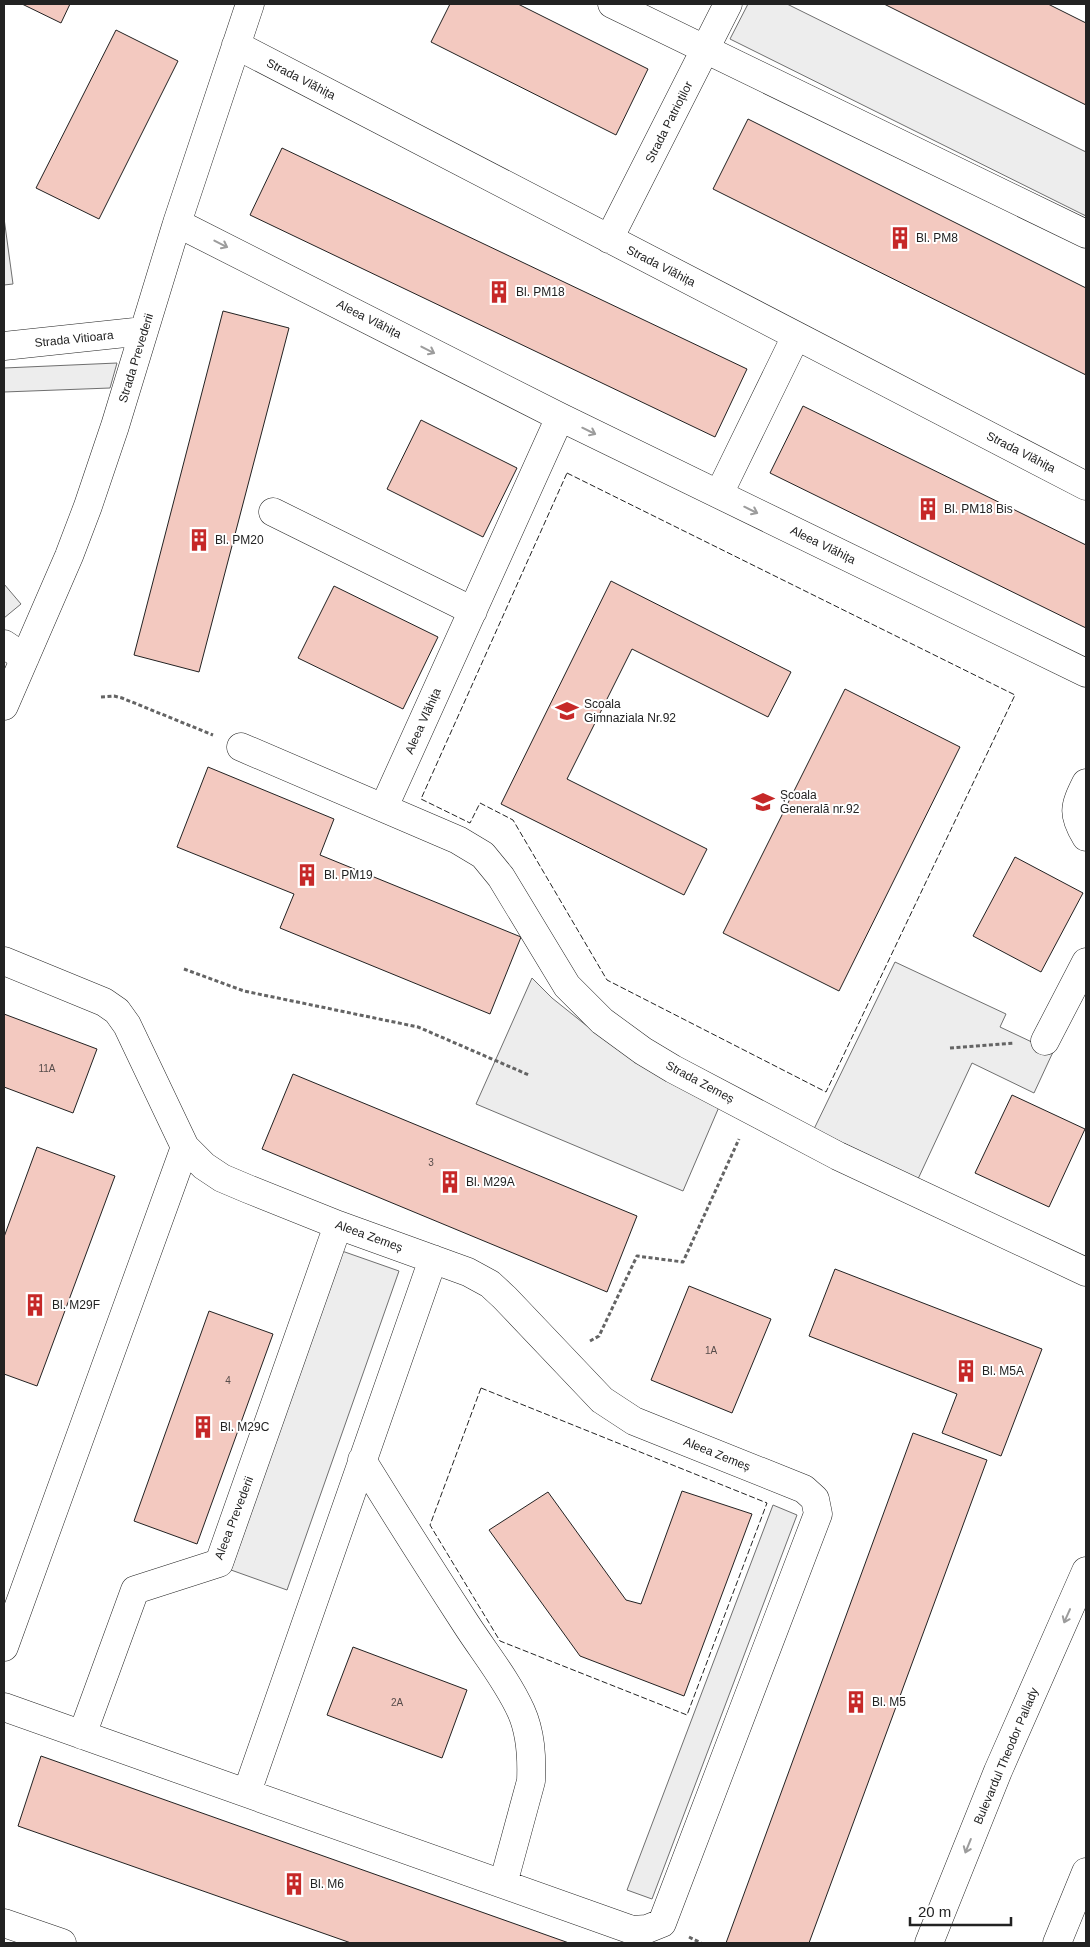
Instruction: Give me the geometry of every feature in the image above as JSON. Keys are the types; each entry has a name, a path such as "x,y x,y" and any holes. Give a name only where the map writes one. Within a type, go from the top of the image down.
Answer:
{"street":[{"name":"Strada Prevederii","path":"4,706 14,651 69,556 88,506 116,426 177,223 250,4"},
{"path":"612,4 1086,234"},
{"name":"Strada Patrioților","path":"609,239 728,4"},
{"name":"Strada Vlăhița","path":"236,45 1086,486"},
{"name":"Aleea Vlăhița","path":"177,223 560,416 1086,673"},
{"name":"Strada Vitioara","path":"4,346 144,331"},
{"path":"719,494 796,336"},
{"name":"Aleea Vlăhița","path":"384,807 560,416"},
{"path":"273,512 473,610"},
{"name":"Strada Zemeș","path":"241,747 458,840 483,855 501,876 567,986 602,1021 643,1051 673,1069 838,1156 1086,1272"},
{"path":"1086,783 1077,800 1075,812 1079,825 1086,837"},
{"name":"Aleea Zemeș","path":"4,961 104,1002 117,1011 127,1025 186,1146 204,1166 222,1178 338,1225 468,1272 490,1284 602,1400 634,1421 804,1489 815,1499 818,1514 662,1923 647,1929 632,1930 504,1884"},
{"path":"1045,1041 1086,962"},
{"path":"4,1647 186,1146"},
{"name":"Aleea Prevederii","path":"82,1735 136,1590 219,1563 338,1225"},
{"path":"247,1792 433,1259"},
{"path":"4,1707 504,1884 531,1781 530,1746 521,1710 411,1540 362,1460"},
{"name":"Bulevardul Theodor Pallady","path":"929,1943 998,1771 1086,1571"},
{"path":"1057,1943 1086,1872"},
{"path":"4,1923 62,1943"}],"path":[{"path":"101,697 114,696 122,698 241,747"},
{"path":"184,969 244,991 418,1027 529,1074"},
{"path":"950,1048 1045,1041"},
{"path":"561,1356 599,1336 637,1256 683,1262 752,1110"}],"shaded area":[{"path":"748,4 787,4 1086,152 1086,216 730,39"},
{"path":"4,218 13,284 4,285"},
{"path":"117,363 110,388 4,392 4,368"},
{"path":"4,584 21,604 4,618"},
{"path":"895,962 1006,1014 1000,1027 1053,1052 1034,1093 972,1063 918,1179 814,1129"},
{"path":"532,978 552,998 592,1030 722,1100 683,1191 476,1104"},
{"path":"342,1251 399,1271 287,1590 231,1570"},
{"path":"773,1505 797,1515 652,1899 627,1890"}],"building":[{"path":"22,4 70,4 61,23"},
{"path":"450,4 518,4 648,69 616,135 431,42"},
{"path":"884,4 1048,4 1086,23 1086,105"},
{"path":"116,30 178,61 99,219 36,188"},
{"name":"Bl. PM8","path":"748,119 1086,288 1086,375 713,189"},
{"name":"Bl. PM18","path":"282,148 747,369 715,437 250,215"},
{"name":"Bl. PM20","path":"223,311 289,328 199,672 134,655"},
{"name":"Bl. PM18 Bis","path":"803,406 1086,545 1086,628 770,473"},
{"path":"421,420 517,468 483,537 387,489"},
{"path":"611,581 791,672 768,717 632,649 567,779 707,849 684,895 501,804"},
{"path":"334,586 438,637 403,709 298,658"},
{"path":"845,689 960,747 839,991 723,933"},
{"name":"Bl. PM19","path":"208,767 334,819 320,855 521,937 490,1014 280,928 294,894 177,847"},
{"path":"1015,857 1083,893 1041,972 973,936"},
{"path":"4,1014 97,1049 73,1113 4,1087"},
{"name":"Bl. M29A","path":"293,1074 637,1216 607,1292 262,1149"},
{"path":"1012,1095 1085,1129 1049,1207 975,1173"},
{"name":"Bl. M29F","path":"37,1147 115,1176 37,1386 4,1374 4,1237"},
{"name":"Bl. M5A","path":"835,1269 1042,1349 1001,1456 942,1433 957,1394 809,1336"},
{"path":"689,1286 771,1319 732,1413 651,1380"},
{"name":"Bl. M29C","path":"209,1311 273,1334 197,1544 134,1521"},
{"name":"Bl. M5","path":"913,1433 987,1460 809,1943 726,1943"},
{"path":"682,1491 752,1514 684,1696 580,1656 489,1530 548,1492 626,1600 641,1604"},
{"path":"353,1647 467,1690 442,1758 327,1715"},
{"name":"Bl. M6","path":"41,1756 569,1943 351,1943 18,1826"}],"fence":[{"path":"567,473 1015,695 826,1092 607,980 513,820 480,803 470,823 421,799 567,473"},
{"path":"481,1388 767,1503 687,1715 500,1641 430,1525 481,1388"}],"place":[{"name":"Bl. PM8","path":"900,238"},
{"name":"Bl. PM18","path":"499,292"},
{"name":"Bl. PM18 Bis","path":"928,509"},
{"name":"Bl. PM20","path":"199,540"},
{"name":"Scoala Gimnaziala Nr.92","path":"567,711"},
{"name":"Școala Generală nr.92","path":"763,802"},
{"name":"Bl. PM19","path":"307,875"},
{"name":"Bl. M29A","path":"450,1182"},
{"name":"Bl. M29F","path":"35,1305"},
{"name":"Bl. M5A","path":"966,1371"},
{"name":"Bl. M29C","path":"203,1427"},
{"name":"Bl. M5","path":"856,1702"},
{"name":"Bl. M6","path":"294,1884"}]}
